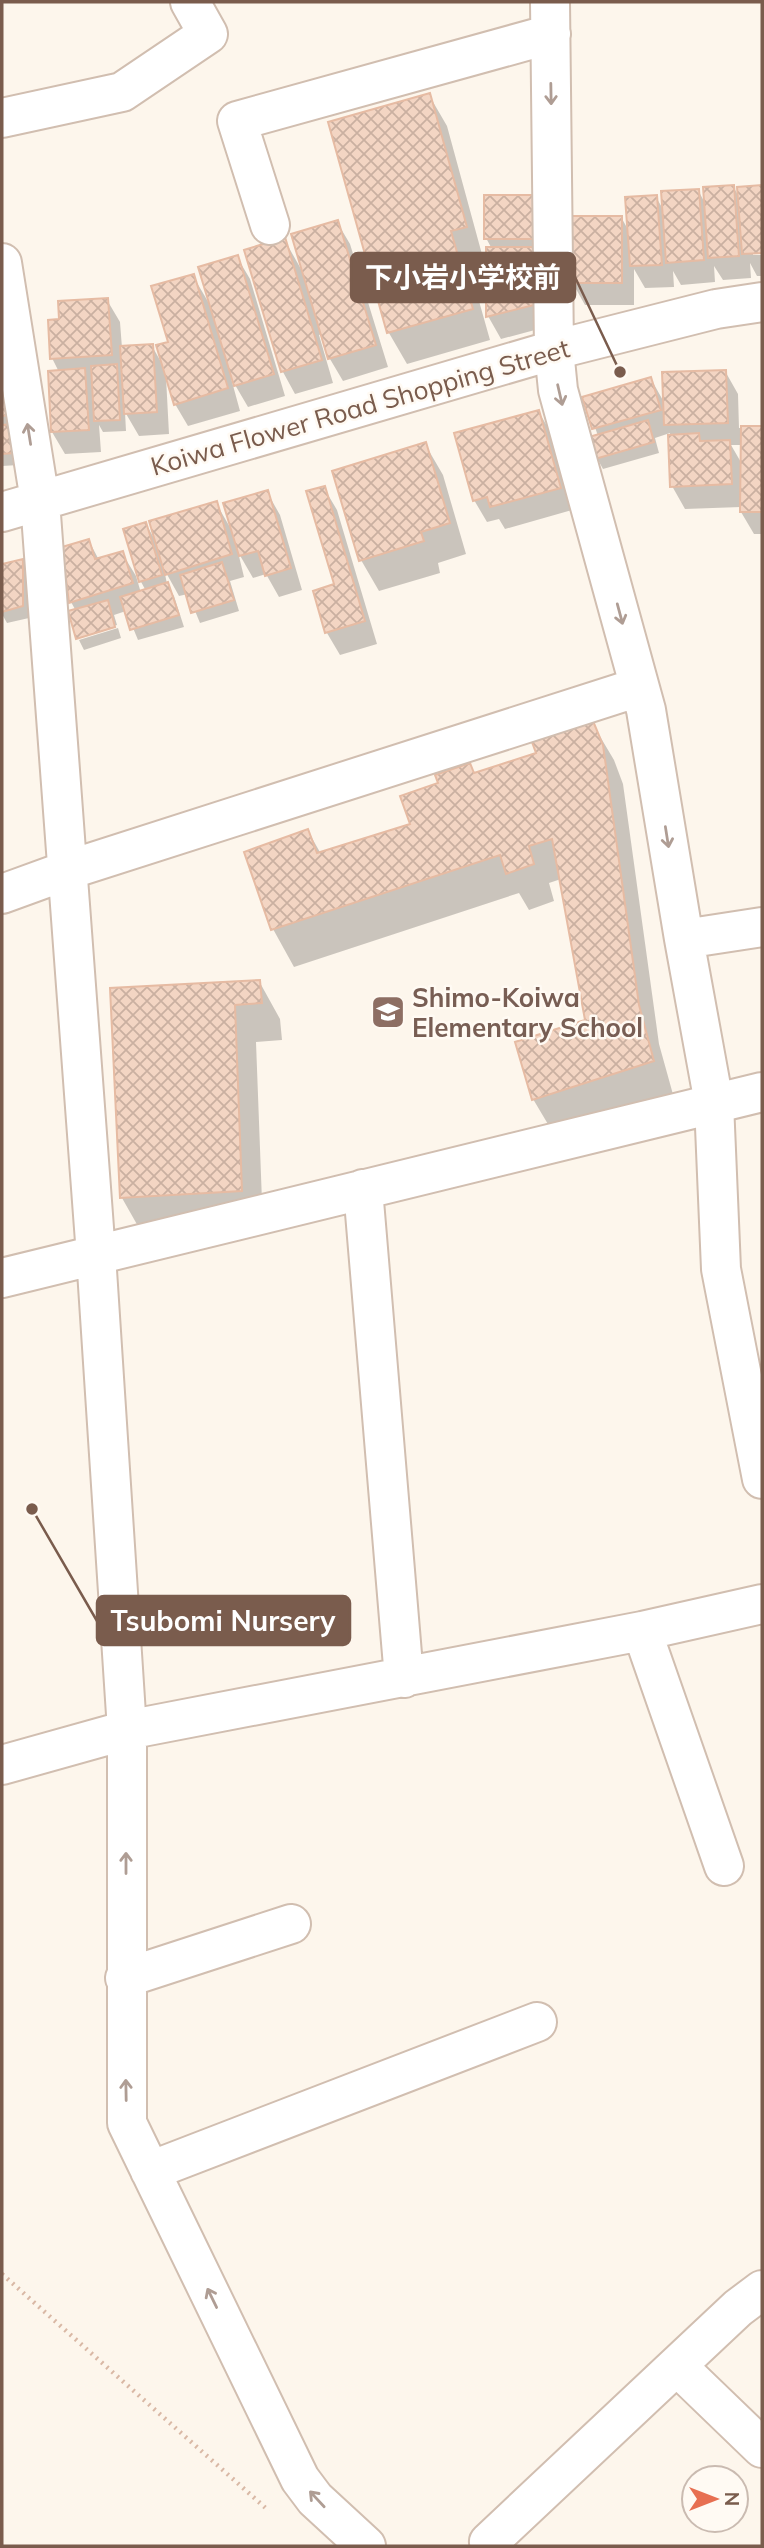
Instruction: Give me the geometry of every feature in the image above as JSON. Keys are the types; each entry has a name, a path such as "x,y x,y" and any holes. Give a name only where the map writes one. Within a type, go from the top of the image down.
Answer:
{"street":[{"path":"2,118 122,92 208,34 190,2"},
{"path":"270,225 237,121 550,18 554,349 558,390 646,710 714,1102 721,1269 748,1327 762,1479"},
{"path":"2,263 40,501 96,1255 127,1730 127,2123 300,2479 316,2500 366,2546"},
{"name":"Koiwa Flower Road Shopping Street","path":"2,512 554,349 716,309 762,302"},
{"path":"2,894 68,870 639,687"},
{"path":"684,939 762,927"},
{"path":"2,1278 762,1092"},
{"path":"363,1189 404,1678"},
{"path":"2,1765 127,1730 642,1631 762,1604"},
{"path":"642,1631 724,1866"},
{"path":"125,1978 291,1924"},
{"path":"150,2172 537,2022"},
{"path":"490,2546 489,2542 738,2308 762,2290"},
{"path":"678,2367 762,2448"}],"path":[{"path":"2,2274 277,2518 316,2500"}],"building":[{"path":"430,93 467,227 451,231 473,309 387,333 328,122"},
{"path":"734,185 739,256 708,258 703,187"},
{"path":"762,185 762,253 742,254 737,187"},
{"path":"699,189 704,260 666,263 661,191"},
{"path":"484,195 535,195 535,239 484,239"},
{"path":"657,195 662,265 630,266 625,197"},
{"path":"570,216 622,216 622,283 570,283"},
{"path":"338,220 376,345 328,359 291,234"},
{"path":"285,237 322,360 281,372 244,250"},
{"path":"486,247 534,247 534,305 486,317"},
{"path":"238,255 274,374 234,386 198,267"},
{"path":"194,274 228,388 174,405 156,345 168,342 151,286"},
{"path":"108,298 112,355 50,359 48,320 59,319 58,301"},
{"path":"153,344 157,412 124,414 120,346"},
{"path":"117,364 120,420 94,421 91,366"},
{"path":"2,367 12,415 2,416"},
{"path":"85,368 89,430 51,432 48,371"},
{"path":"726,370 728,423 664,425 662,372"},
{"path":"651,377 661,410 592,429 582,397"},
{"path":"539,410 561,488 490,507 487,497 473,501 454,433"},
{"path":"648,420 654,442 595,459 589,437"},
{"path":"13,424 14,453 2,454 2,425"},
{"path":"741,426 762,426 762,512 740,512"},
{"path":"699,433 700,441 730,440 732,484 670,487 668,435"},
{"path":"426,442 450,523 421,532 424,541 359,561 332,471"},
{"path":"325,486 365,621 325,633 313,591 334,584 306,491"},
{"path":"268,490 291,568 265,576 258,551 239,556 223,503"},
{"path":"217,501 232,554 165,575 149,521"},
{"path":"146,522 162,575 139,582 123,529"},
{"path":"89,539 95,559 123,551 133,583 69,603 62,547"},
{"path":"23,559 23,606 2,612 2,564"},
{"path":"222,562 234,600 191,613 180,575"},
{"path":"168,582 179,615 130,630 120,597"},
{"path":"108,600 115,627 76,639 68,611"},
{"path":"593,721 603,745 639,1005 654,1061 532,1100 515,1042 585,1020 552,839 529,846 534,864 506,874 500,855 271,930 244,852 308,829 317,853 410,824 400,796 438,783 435,775 470,763 474,773 536,753 532,742"},
{"path":"260,980 262,1003 235,1005 242,1191 120,1198 110,988"}],"place":[{"name":"下小岩小学校前","path":"620,372"},
{"name":"Shimo-Koiwa Elementary School","path":"388,1012"},
{"name":"Tsubomi Nursery","path":"32,1509"}]}
